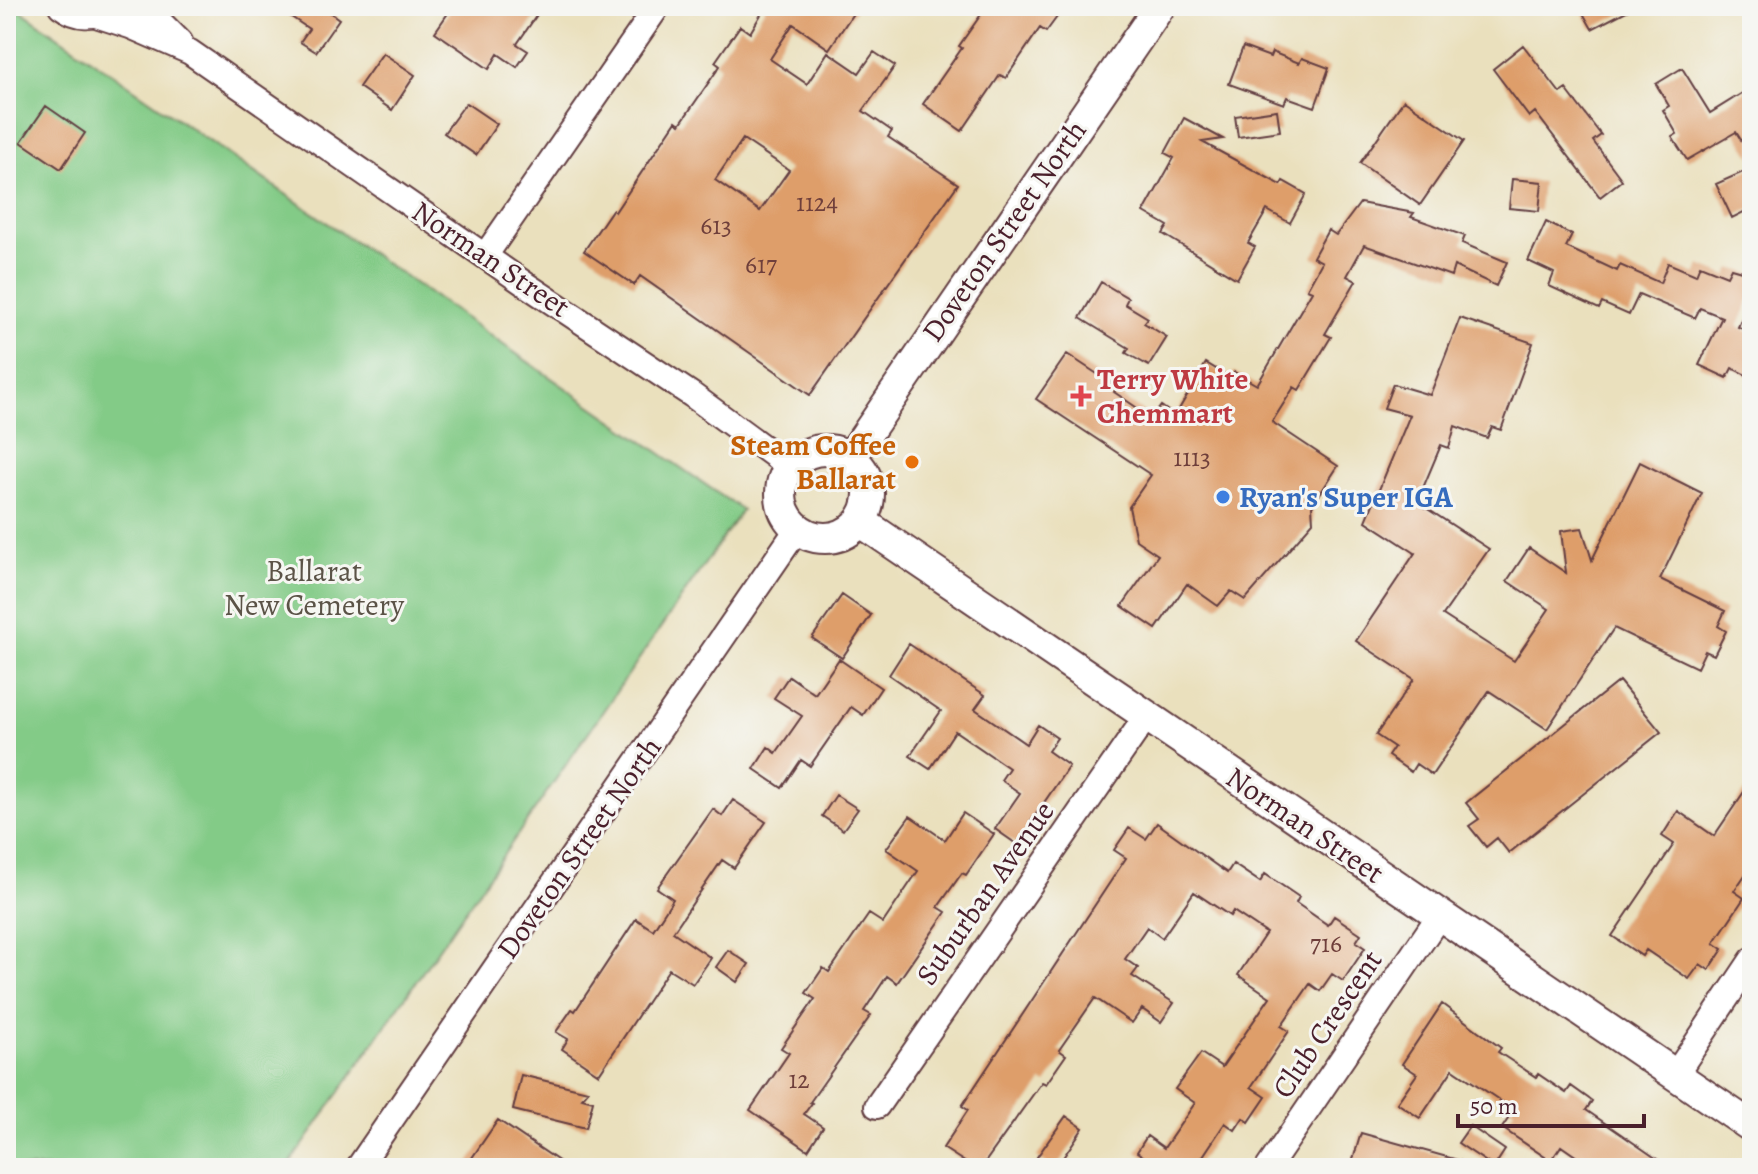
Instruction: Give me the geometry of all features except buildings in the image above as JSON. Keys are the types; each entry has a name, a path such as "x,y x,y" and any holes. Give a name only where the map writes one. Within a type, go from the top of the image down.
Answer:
{"main road":[{"name":"Doveton Street North","path":"850,458 1160,6"},
{"path":"825,449 850,458 861,468 867,481 867,509 860,521 837,536 810,535 798,528 783,506 781,492 790,467 800,458 825,449"},
{"name":"Norman Street","path":"860,521 1752,1127"}],"street":[{"name":"Norman Street","path":"61,6 75,15 104,10 130,26 190,52"},
{"name":"Norman Street","path":"144,6 190,52 692,395 790,467"},
{"path":"485,256 658,6"},
{"name":"Doveton Street North","path":"358,1168 798,528"},
{"name":"Suburban Avenue","path":"877,1106 1146,717"},
{"name":"Club Crescent","path":"1268,1168 1439,916"},
{"path":"1675,1075 1752,960"}],"green space":[{"name":"Ballarat New Cemetery","path":"6,6 14,6 742,510 287,1168 6,1168"}],"place":[{"name":"Terry White Chemmart","path":"1081,396"},
{"name":"Steam Coffee Ballarat","path":"912,462"},
{"name":"Ryan's Super IGA","path":"1223,497"}]}
